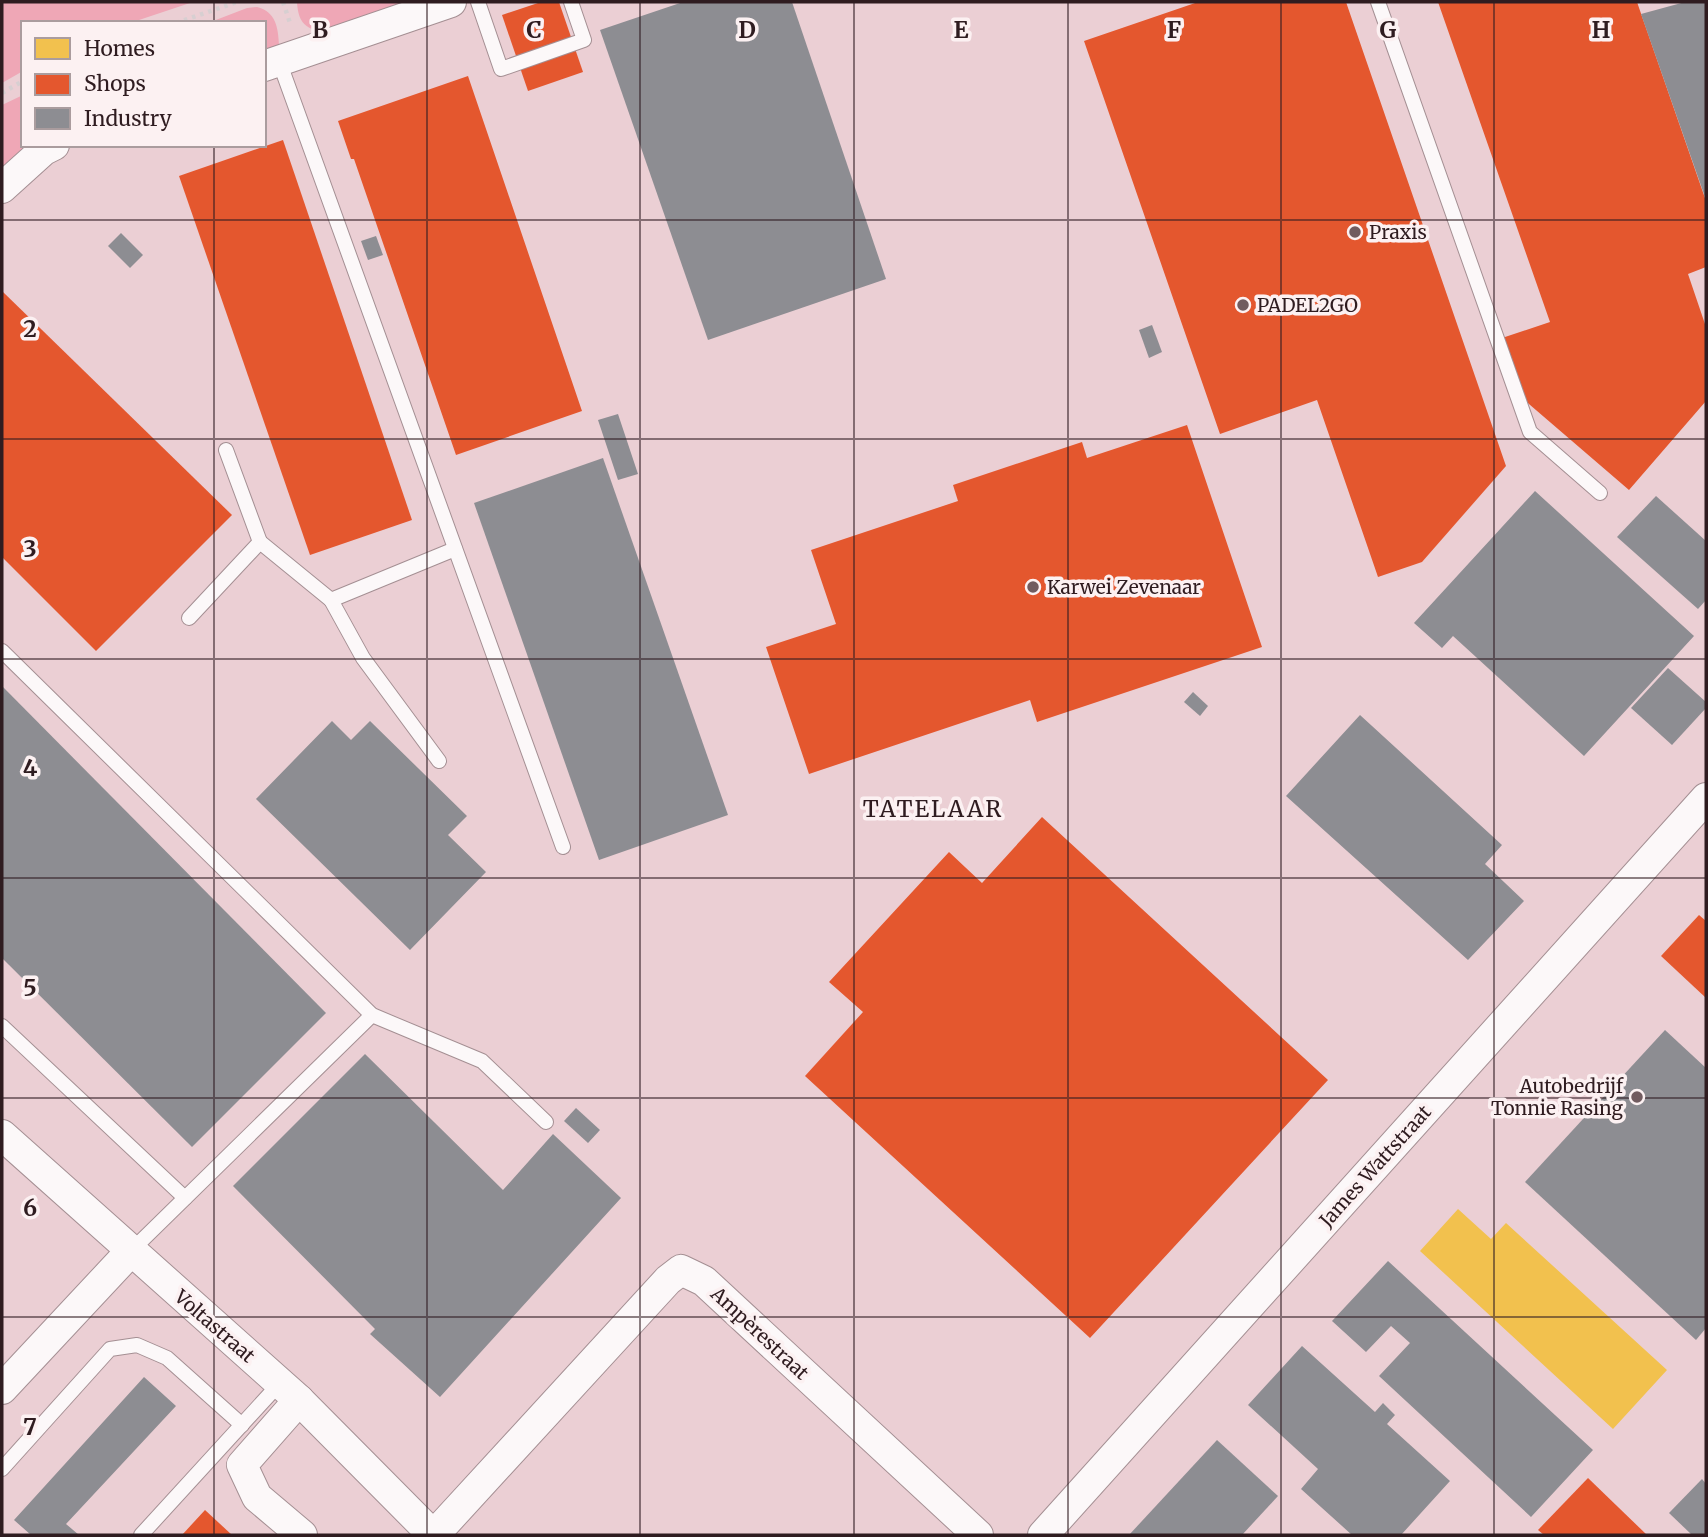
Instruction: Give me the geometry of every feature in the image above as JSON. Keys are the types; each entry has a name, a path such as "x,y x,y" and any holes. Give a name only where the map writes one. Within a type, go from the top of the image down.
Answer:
{"street":[{"path":"272,63 451,2"},
{"path":"2,188 50,147"},
{"name":"James Wattstraat","path":"1043,1535 1706,798"},
{"name":"Voltastraat","path":"2,1135 290,1392 434,1535"},
{"path":"2,1389 131,1251"},
{"name":"Ampèrestraat","path":"434,1535 668,1280 681,1270 704,1281 978,1535"},
{"path":"290,1392 242,1465 257,1497 302,1535"}],"lane":[{"path":"478,2 501,69 584,40 571,2"},
{"path":"1378,2 1530,432 1600,493"},
{"path":"272,63 455,549 563,847"},
{"path":"226,450 260,542 331,600 363,658 439,761"},
{"path":"189,618 260,542"},
{"path":"331,600 455,549"},
{"path":"2,651 372,1015 482,1061 546,1122"},
{"path":"131,1251 372,1015"},
{"path":"2,1026 185,1198"},
{"path":"2,1469 110,1349 137,1345 167,1358 242,1425"},
{"path":"141,1535 242,1425 290,1392"}],"path":[{"path":"182,21 237,2"},
{"path":"2,93 21,82"}],"shaded area":[{"path":"2,2 193,2 136,21 21,21 21,72 2,83"},
{"path":"297,2 404,2 318,31 302,21"},
{"path":"257,7 272,16 279,45 266,49 266,21 213,21"},
{"path":"21,96 21,147 32,147 2,171 2,105"}],"building: Homes":[{"path":"1458,1209 1491,1239 1506,1223 1667,1370 1613,1429 1420,1251"}],"building: Shops":[{"path":"541,2 559,2 583,72 528,91 502,15"},
{"path":"1198,2 1346,2 1506,466 1422,562 1378,577 1317,400 1220,434 1084,41"},
{"path":"1438,2 1637,2 1706,201 1706,267 1688,274 1706,327 1706,401 1629,490 1523,399 1502,338 1550,322"},
{"path":"468,76 582,411 456,455 354,159 351,159 338,121"},
{"path":"283,140 412,520 310,555 179,176"},
{"path":"2,291 232,515 96,651 2,557"},
{"name":"Karwei Zevenaar","path":"1187,425 1262,647 1037,722 1030,700 809,774 766,647 836,624 811,550 958,501 953,485 1082,442 1087,458"},
{"path":"1042,817 1328,1080 1090,1338 805,1076 863,1012 829,982 949,852 982,883"},
{"path":"1699,915 1706,921 1706,998 1661,956"},
{"path":"1588,1478 1647,1535 1544,1535 1538,1530"},
{"path":"205,1510 232,1535 182,1535"}],"building: Industry":[{"path":"683,2 792,2 886,279 708,340 600,30"},
{"path":"1685,2 1706,2 1706,200 1641,14"},
{"path":"121,233 143,255 130,268 108,246"},
{"path":"376,236 383,255 368,260 361,241"},
{"path":"1152,325 1162,352 1149,358 1139,330"},
{"path":"618,414 638,474 618,480 598,420"},
{"path":"603,458 728,815 599,860 474,503"},
{"path":"1535,491 1694,636 1584,756 1453,636 1442,648 1414,623"},
{"path":"1656,496 1706,541 1706,600 1698,609 1617,537"},
{"path":"1668,668 1706,702 1706,708 1672,745 1631,708"},
{"path":"2,686 326,1013 192,1147 2,958"},
{"path":"1193,692 1208,706 1200,716 1184,702"},
{"path":"1360,715 1502,845 1485,864 1524,901 1468,960 1286,796"},
{"path":"332,721 351,740 370,721 467,816 448,835 486,872 410,950 256,799"},
{"path":"1665,1030 1706,1068 1706,1328 1696,1340 1525,1182"},
{"path":"365,1054 503,1190 553,1134 621,1198 440,1397 370,1334 375,1329 233,1186"},
{"path":"576,1108 600,1130 588,1143 564,1121"},
{"path":"1388,1261 1593,1450 1531,1517 1379,1376 1410,1343 1391,1326 1366,1352 1332,1321"},
{"path":"1302,1346 1375,1412 1383,1403 1395,1415 1387,1424 1450,1481 1401,1535 1352,1535 1301,1489 1318,1469 1248,1405"},
{"path":"144,1377 176,1406 66,1524 79,1535 31,1535 14,1520"},
{"path":"1217,1440 1278,1496 1242,1535 1129,1535"},
{"path":"1702,1479 1706,1484 1706,1535 1692,1535 1669,1513"}],"place":[{"name":"Praxis","path":"1355,232"},
{"name":"PADEL2GO","path":"1243,305"},
{"name":"Karwei Zevenaar","path":"1033,587"},
{"name":"Autobedrijf Tonnie Rasing","path":"1637,1097"}],"district":[{"name":"TATELAAR","path":"933,809"}]}
